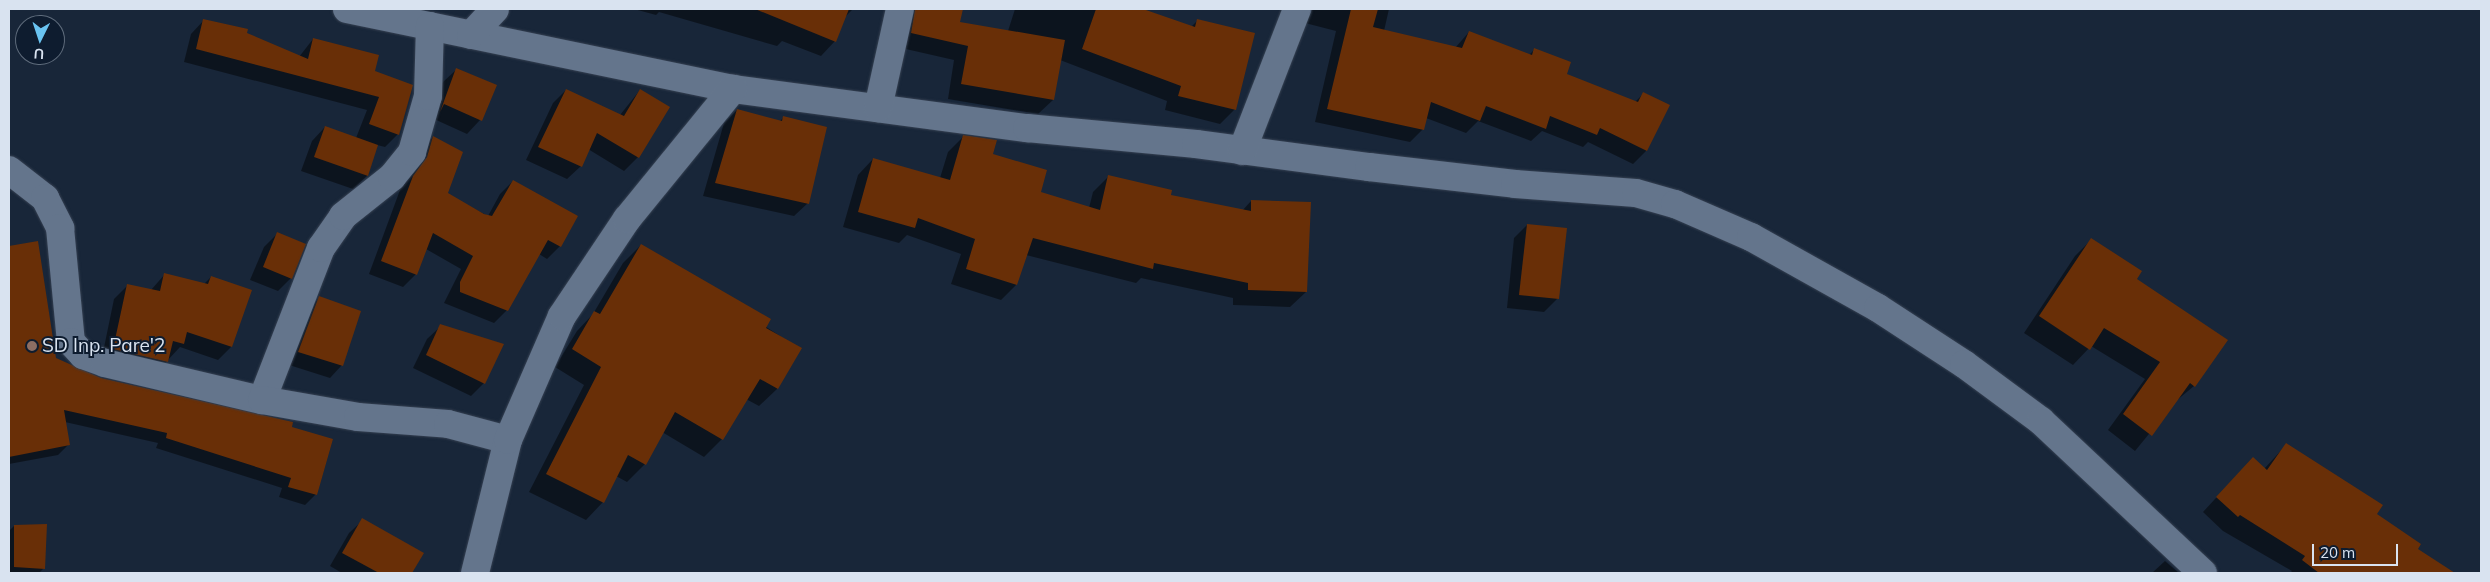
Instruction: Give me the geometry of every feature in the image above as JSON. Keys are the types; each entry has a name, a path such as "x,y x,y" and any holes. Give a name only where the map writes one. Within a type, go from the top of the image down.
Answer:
{"street":[{"path":"346,9 733,89 1027,128 1242,151 1514,184 1636,193 1702,214 1751,236 1878,308 2004,393 2041,421 2203,573"},
{"path":"471,35 495,9"},
{"path":"878,108 900,9"},
{"path":"1242,151 1297,9"},
{"path":"262,400 324,241 344,216 392,177 412,152 428,96 430,26"},
{"path":"476,573 508,440 562,316 627,219 733,89"},
{"path":"9,170 45,198 60,228 71,342 83,355 105,363 262,400 358,417 448,424 508,440"}],"building":[{"path":"755,9 849,9 836,42"},
{"path":"915,9 963,9 960,22 1065,40 1054,100 961,84 968,46 911,33"},
{"path":"1096,9 1143,9 1195,27 1197,19 1255,33 1236,110 1178,96 1181,86 1082,49"},
{"path":"1351,9 1378,9 1373,27 1462,48 1469,31 1532,55 1534,48 1571,62 1567,74 1638,102 1643,92 1670,105 1647,151 1600,128 1597,135 1550,116 1546,129 1486,106 1480,121 1431,102 1424,130 1327,109"},
{"path":"203,19 248,29 247,33 308,59 313,38 379,55 375,71 413,85 399,135 369,124 379,97 196,49"},
{"path":"456,68 497,85 482,121 444,104 440,112"},
{"path":"566,89 624,116 640,89 670,107 639,158 597,133 582,167 538,147"},
{"path":"737,109 782,121 783,116 827,127 809,204 715,183"},
{"path":"325,126 378,145 368,176 314,157"},
{"path":"963,135 997,140 993,154 1047,170 1041,192 1100,210 1108,175 1172,190 1171,195 1251,211 1251,200 1311,202 1307,292 1248,290 1248,283 1154,263 1153,269 1033,238 1017,285 966,269 975,239 918,218 915,228 858,212 873,158 950,180"},
{"path":"433,136 463,152 448,193 484,214 492,216 513,180 578,216 561,247 548,240 508,311 460,292 460,282 473,256 433,233 417,275 381,261 413,176 427,157"},
{"path":"1527,224 1567,228 1559,299 1519,295"},
{"path":"277,232 306,244 292,279 263,267"},
{"path":"2091,238 2142,271 2137,279 2228,340 2195,387 2190,383 2152,436 2123,414 2160,362 2104,328 2090,350 2039,316"},
{"path":"38,241 56,358 101,378 293,422 292,427 333,439 317,495 288,487 291,478 166,438 167,433 64,410 70,445 9,457 9,246"},
{"path":"641,244 771,319 766,328 802,348 778,389 760,379 723,440 675,412 646,465 628,455 604,503 546,474 601,367 572,349 594,311 600,314"},
{"path":"164,273 208,284 211,276 252,290 232,347 187,332 184,344 173,341 168,362 113,349 127,284 160,291"},
{"path":"319,296 361,311 343,366 298,352"},
{"path":"440,324 504,344 485,384 426,355"},
{"path":"2286,443 2383,505 2377,514 2421,544 2418,549 2455,573 2319,573 2302,560 2305,556 2240,515 2238,517 2216,497 2253,457 2267,470"},
{"path":"362,518 424,553 412,573 379,573 342,553"},
{"path":"47,524 45,569 14,567 14,525"}],"place":[{"name":"SD Inp. Pare'2","path":"32,346"}]}
